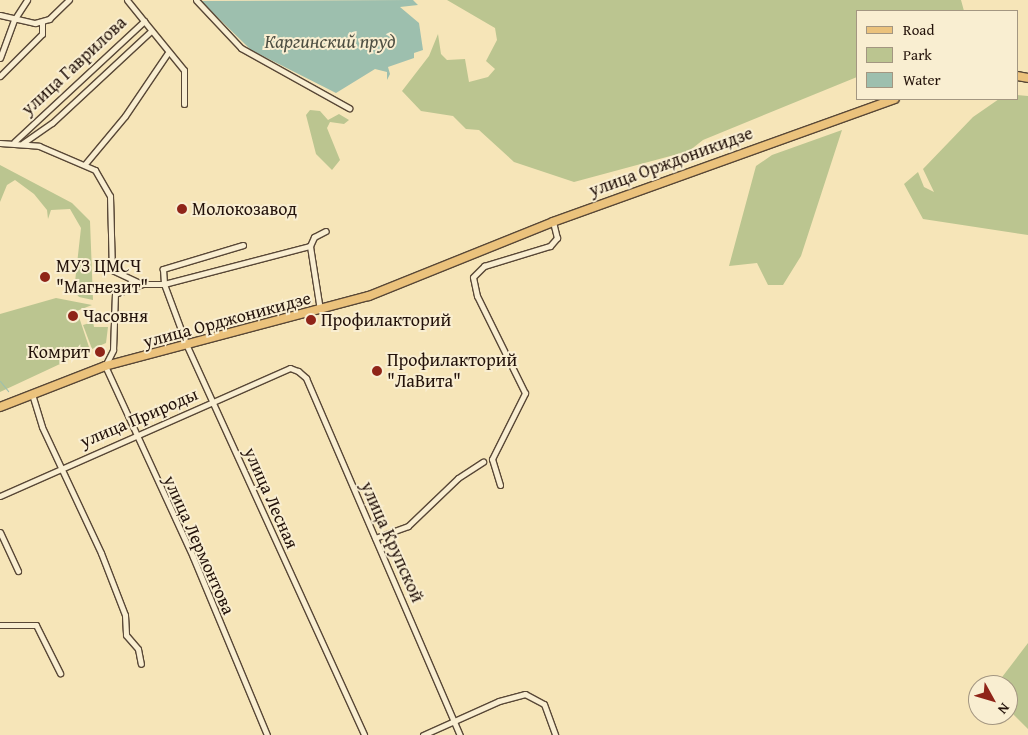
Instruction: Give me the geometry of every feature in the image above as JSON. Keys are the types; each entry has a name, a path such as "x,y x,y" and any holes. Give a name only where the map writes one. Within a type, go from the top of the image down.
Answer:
{"main road":[{"name":"улица Орждоникидзе","path":"460,259 553,222 892,100"},
{"name":"улица Орджоникидзе","path":"0,408 105,366 321,312 460,259"}],"street":[{"path":"0,58 14,20 27,0"},
{"path":"0,15 14,20 42,22 69,0"},
{"path":"127,0 144,21"},
{"path":"196,0 241,48 349,108"},
{"name":"улица Гаврилова","path":"14,142 144,21 150,32 184,70 184,104"},
{"path":"0,76 42,34 42,22"},
{"name":"улица Гаврилова","path":"23,143 52,123 150,32"},
{"path":"85,164 125,116 168,54"},
{"path":"0,143 23,143 85,164 95,170 110,196 112,270 142,284"},
{"path":"500,485 492,459 523,405 525,393 477,296 473,277 484,266 550,246 557,238 553,222"},
{"path":"321,312 310,246 314,237 326,231"},
{"name":"улица Лесная","path":"243,245 163,269 164,284 187,346 364,735"},
{"path":"105,366 113,350 115,294 142,284 164,284 310,246"},
{"name":"улица Лермонтова","path":"105,366 135,436 193,557 267,735"},
{"name":"улица Природы","path":"0,496 61,467 290,368"},
{"name":"улица Крупской","path":"290,368 306,378 460,735"},
{"path":"32,394 61,467 101,553 125,615 126,634 138,649 141,664"},
{"path":"375,538 408,526 458,478 483,462"},
{"path":"0,532 18,571"},
{"path":"0,625 36,625 60,673"},
{"path":"423,735 453,720 513,696 535,696 544,704 555,735"}],"green space":[{"path":"447,0 961,0 964,10 856,10 856,77 703,140 689,151 574,182 514,162 479,130 466,129 453,116 421,111 402,91 429,56 438,34 441,54 447,60 465,59 469,82 488,77 495,69 486,61 497,40 495,28"},
{"path":"1018,95 1028,96 1028,235 923,219 904,184 918,172 924,187 934,192 923,169 973,117 998,100 1018,100"},
{"path":"310,110 320,111 328,120 339,114 349,120 344,124 330,122 327,128 340,160 332,170 316,154 306,115"},
{"path":"842,130 801,256 783,285 768,285 757,263 729,266 756,166 772,155"},
{"path":"0,165 72,203 90,221 93,300 79,297 74,291 81,228 70,209 51,210 48,219 47,210 34,194 15,180 7,185 0,202"},
{"path":"56,298 92,305 69,314 72,320 79,317 90,350 0,392 0,314"},
{"path":"93,322 94,327 108,327 106,343 92,349 83,325"},
{"path":"1028,643 1028,729 1018,719 1018,675 1004,675"}],"water":[{"name":"Каргинский пруд","path":"413,0 418,5 400,7 419,23 423,50 414,53 414,58 388,67 390,74 387,80 387,72 375,69 336,93 251,50 201,1"}],"waterway":[{"path":"0,381 8,391"}],"place":[{"name":"Молокозавод","path":"182,209"},
{"name":"МУЗ ЦМСЧ \"Магнезит\"","path":"45,277"},
{"name":"Часовня","path":"73,316"},
{"name":"Профилакторий","path":"311,320"},
{"name":"Комрит","path":"100,352"},
{"name":"Профилакторий \"ЛаВита\"","path":"377,371"}]}
